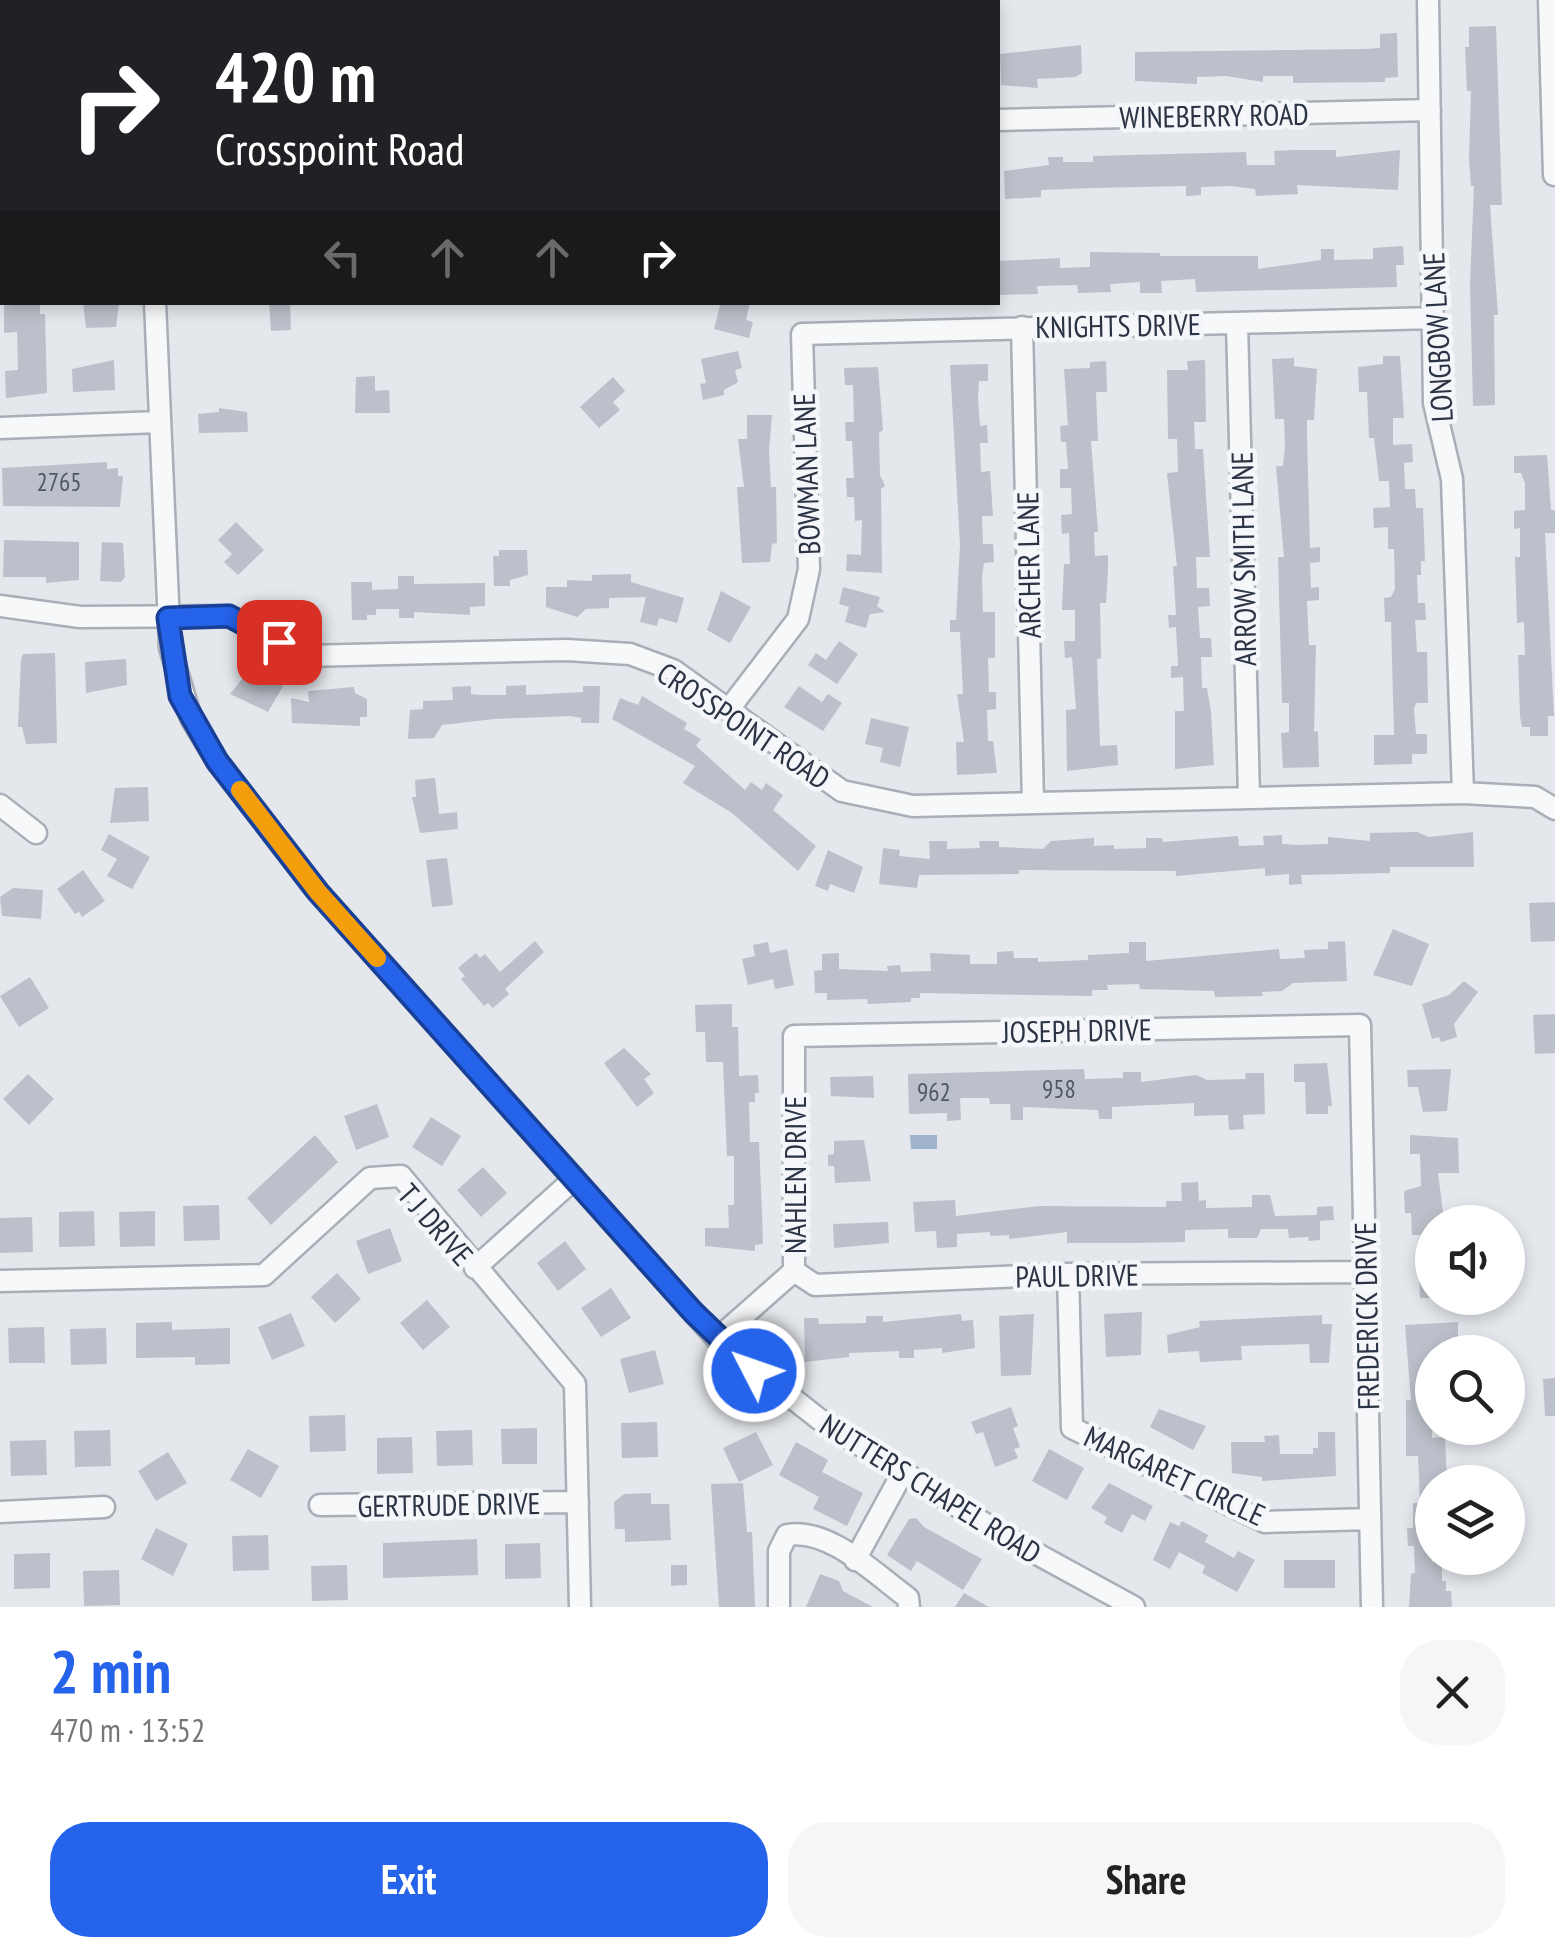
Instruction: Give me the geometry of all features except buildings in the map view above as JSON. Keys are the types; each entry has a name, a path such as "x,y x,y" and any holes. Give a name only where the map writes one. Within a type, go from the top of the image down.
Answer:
{"street":[{"name":"LONGBOW LANE","path":"1428,0 1434,403 1452,479 1464,792"},
{"path":"1549,0 1554,175"},
{"name":"WINEBERRY ROAD","path":"1000,120 1430,110"},
{"name":"NUTTERS CHAPEL ROAD","path":"155,305 168,618 180,696 217,761 318,892 717,1338 785,1395 903,1472 1132,1607"},
{"name":"KNIGHTS DRIVE","path":"802,334 1434,318"},
{"name":"ARROW SMITH LANE","path":"1237,323 1249,796"},
{"name":"ARCHER LANE","path":"1022,327 1033,802"},
{"name":"BOWMAN LANE","path":"728,709 798,619 809,569 802,334"},
{"path":"0,428 159,422"},
{"name":"CROSSPOINT ROAD","path":"0,606 80,617 229,616 304,656 567,650 630,654 673,670 842,791 913,806 1464,792 1535,797 1555,810"},
{"path":"0,805 36,833"},
{"name":"JOSEPH DRIVE","path":"794,1036 1360,1025"},
{"name":"FREDERICK DRIVE","path":"1360,1025 1372,1607"},
{"name":"NAHLEN DRIVE","path":"717,1338 794,1270 794,1036"},
{"name":"T J DRIVE","path":"0,1281 264,1275 370,1178 401,1176 575,1384 580,1607"},
{"path":"475,1268 574,1180"},
{"name":"PAUL DRIVE","path":"794,1270 816,1285 1068,1274 1364,1272"},
{"name":"MARGARET CIRCLE","path":"1068,1274 1072,1428 1265,1522 1370,1519"},
{"path":"855,1560 903,1472"},
{"name":"GERTRUDE DRIVE","path":"320,1505 578,1502"},
{"path":"0,1512 104,1507"},
{"path":"778,1607 779,1550 787,1535 812,1534 908,1598 910,1607"}],"water":[{"path":"910,1135 937,1135 937,1149 911,1149"}],"slow traffic":[{"path":"240,790 318,892 377,958"}],"route":[{"path":"279,642 229,616 168,618 180,696 217,761 318,892 693,1312 754,1371"}]}
